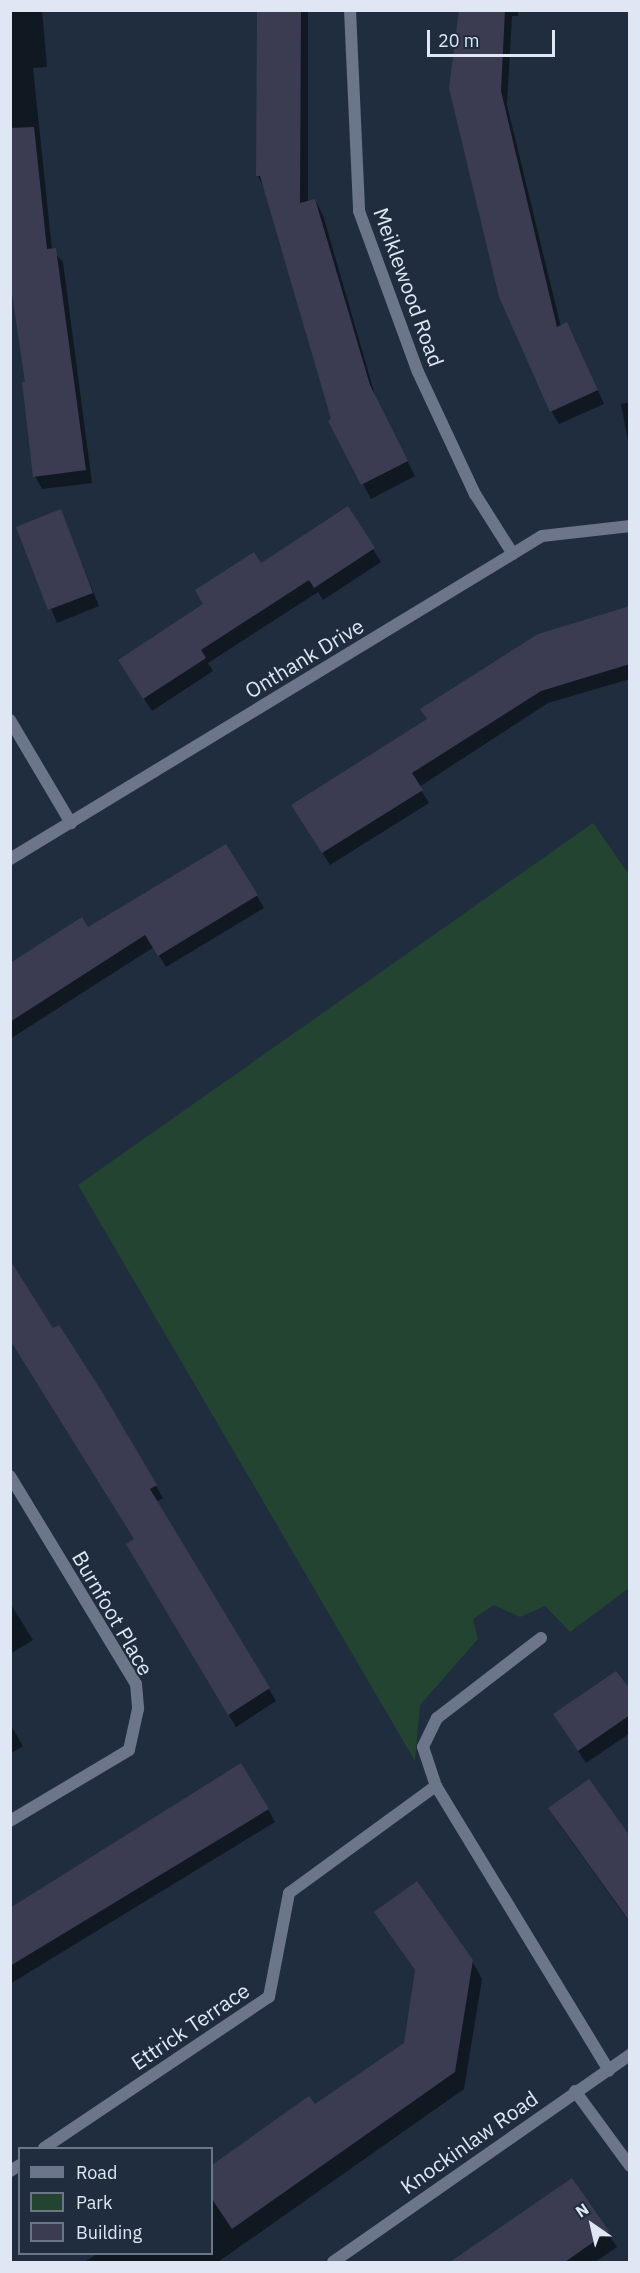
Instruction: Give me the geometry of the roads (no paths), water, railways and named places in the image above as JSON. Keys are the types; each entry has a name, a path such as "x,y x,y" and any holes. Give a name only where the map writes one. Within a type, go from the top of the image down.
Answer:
{"street":[{"name":"Meiklewood Road","path":"350,10 359,211 418,372 475,494 513,554"},
{"name":"Onthank Drive","path":"10,859 542,536 630,526"},
{"path":"10,720 71,822"},
{"name":"Burnfoot Place","path":"10,1476 136,1684 138,1709 129,1750 10,1821"},
{"path":"541,1638 437,1718 423,1747 436,1786 609,2070"},
{"name":"Ettrick Terrace","path":"45,2147 269,1997 289,1893 436,1786"},
{"name":"Knockinlaw Road","path":"333,2262 575,2091 630,2055"},
{"path":"575,2091 630,2166"}]}
